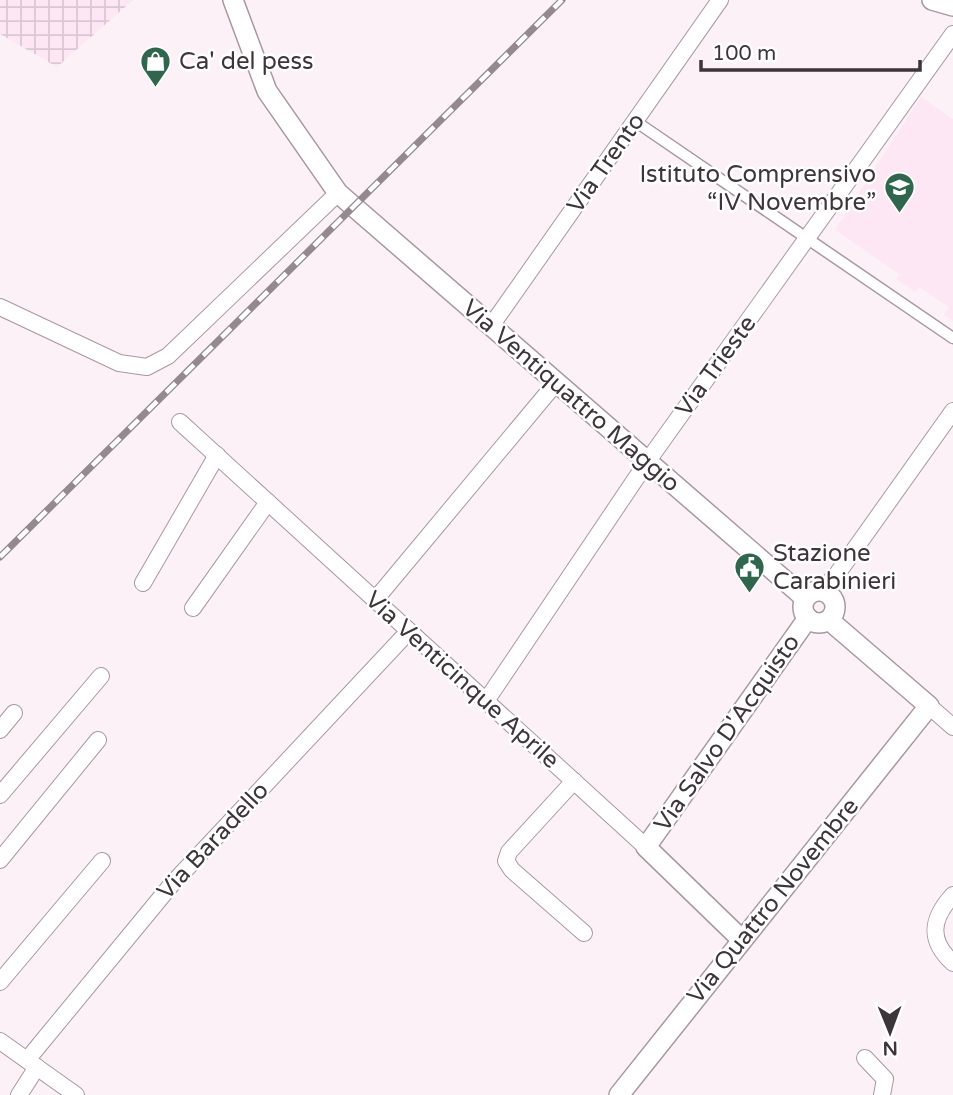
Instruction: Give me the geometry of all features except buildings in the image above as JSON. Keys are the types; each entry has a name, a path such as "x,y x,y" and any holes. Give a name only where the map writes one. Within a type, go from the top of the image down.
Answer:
{"street":[{"name":"Via Ventiquattro Maggio","path":"233,0 267,91 338,193 647,462 813,594"},
{"name":"Via Trento","path":"491,326 720,0"},
{"path":"932,0 953,6"},
{"name":"Via Trieste","path":"486,701 647,462 953,34"},
{"path":"635,121 953,338"},
{"path":"0,307 118,363 133,367 151,366 184,342 338,193"},
{"path":"375,600 555,384"},
{"path":"829,620 818,623 808,618 803,608 813,594 835,577 953,411"},
{"name":"Via Venticinque Aprile","path":"180,422 646,847 742,940"},
{"path":"143,583 216,455"},
{"path":"193,608 268,502"},
{"path":"813,594 830,594 835,604 829,620"},
{"name":"Via Salvo D'Acquisto","path":"646,847 808,618"},
{"path":"829,620 953,727"},
{"name":"Via Baradello","path":"19,1095 32,1064 172,884 409,631"},
{"path":"0,795 101,676"},
{"name":"Via Quattro Novembre","path":"619,1095 929,706"},
{"path":"0,730 14,713"},
{"path":"0,859 98,740"},
{"path":"574,781 509,852 506,861 512,870 583,933"},
{"path":"0,982 102,861"},
{"path":"953,895 937,914 934,932 940,950 953,963"},
{"path":"0,1041 76,1095"},
{"path":"865,1058 886,1079 882,1095"}],"shaded area":[{"path":"0,0 133,0 57,67 0,34"},
{"name":"Istituto Comprensivo “IV Novembre”","path":"921,97 953,119 953,321 944,315 949,307 919,287 915,292 896,279 899,274 835,230"}],"railway":[{"path":"0,557 562,0"}],"place":[{"name":"Ca' del pess","path":"156,88"},
{"name":"Istituto Comprensivo “IV Novembre”","path":"899,215"},
{"name":"Stazione Carabinieri","path":"750,594"}]}
